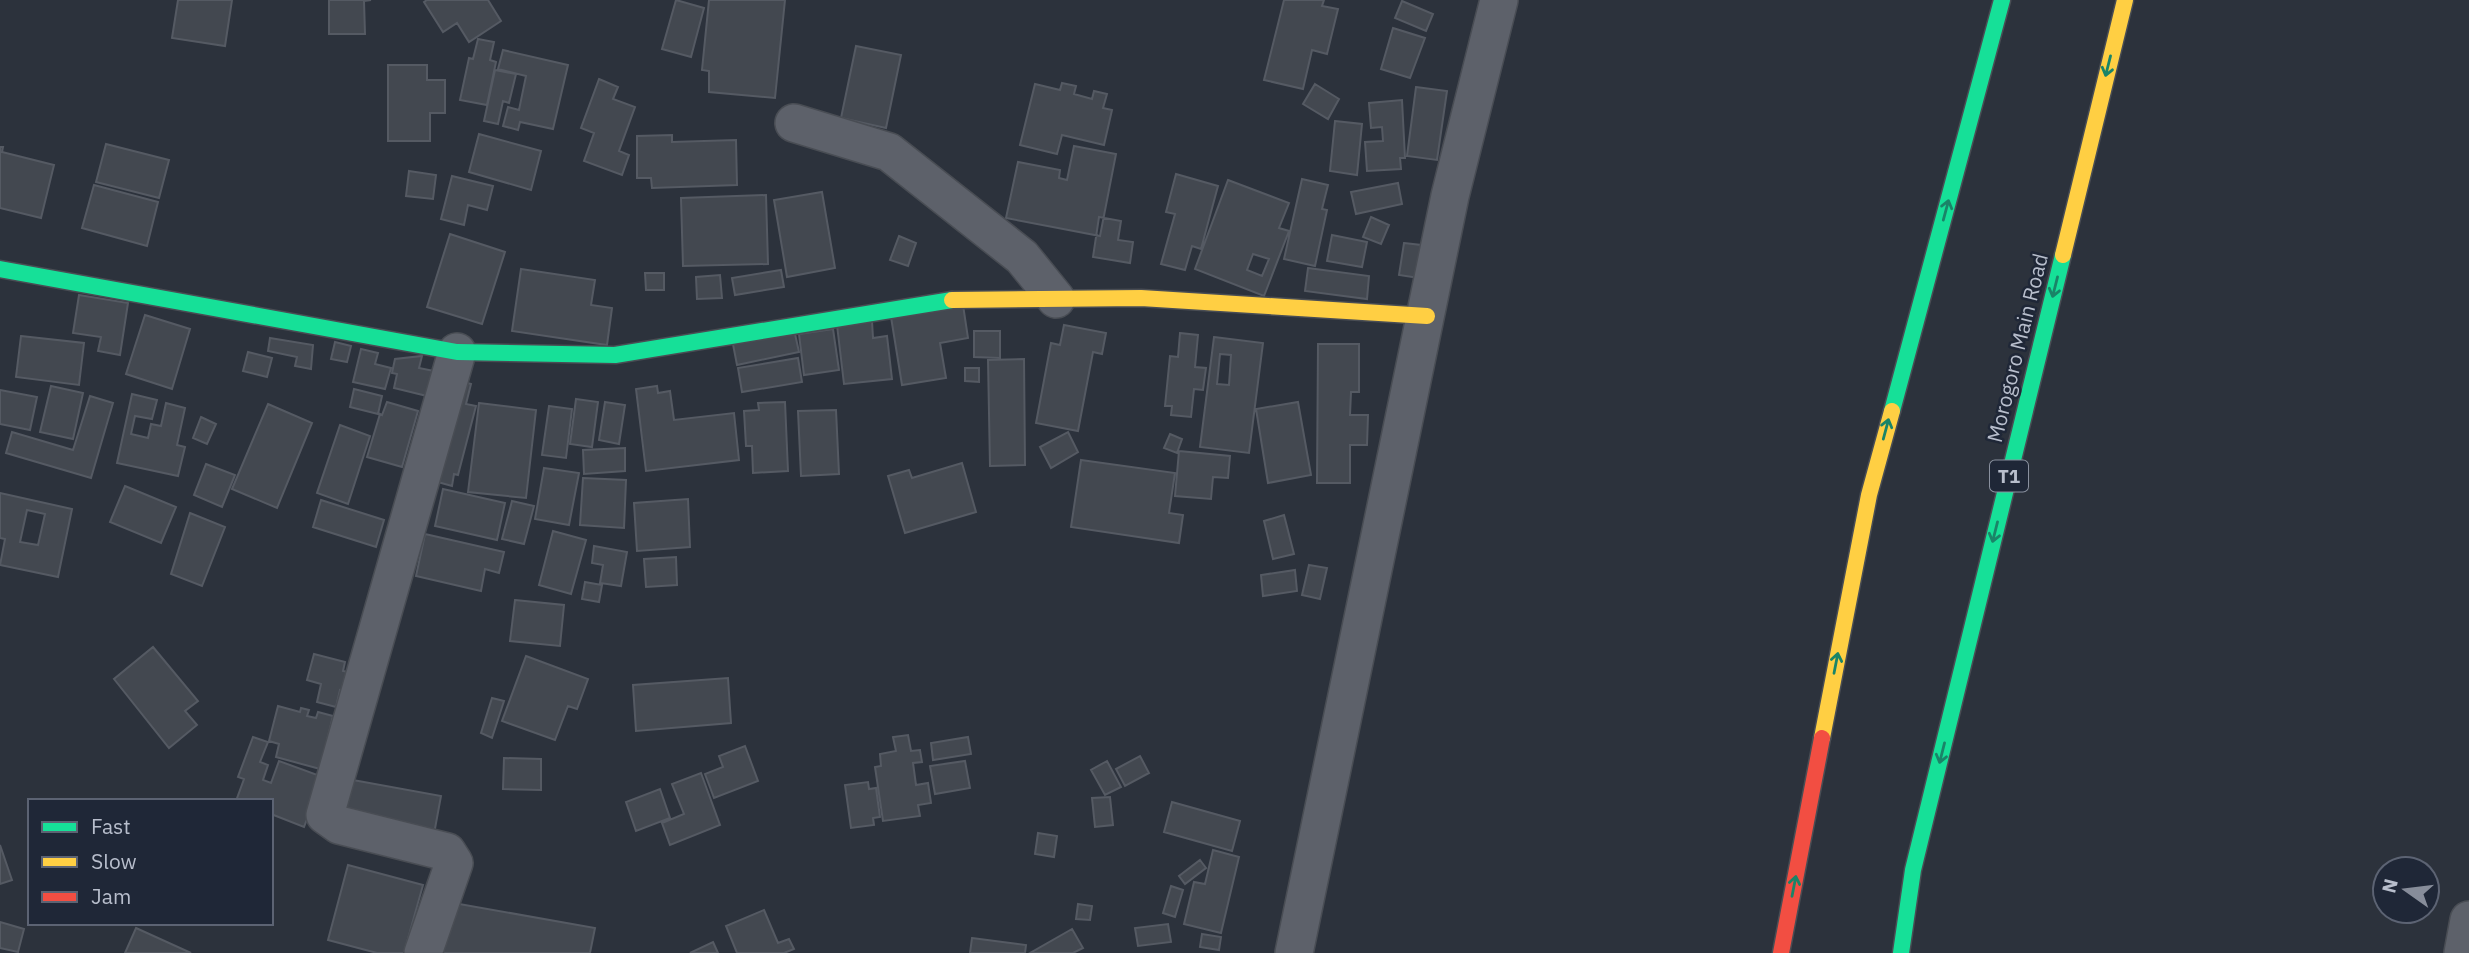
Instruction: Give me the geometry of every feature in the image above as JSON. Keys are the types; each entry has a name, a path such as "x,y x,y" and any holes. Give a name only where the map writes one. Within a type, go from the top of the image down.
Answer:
{"main road":[{"path":"1781,953 1869,495 2003,0"},
{"name":"Morogoro Main Road","path":"1901,953 1913,870 2125,0"},
{"path":"0,269 457,352 615,355 936,300 1141,298 1427,316"}],"street":[{"path":"1294,953 1458,160 1499,0"},
{"path":"793,123 890,152 1022,257 1056,299"},
{"path":"422,953 454,863 447,852 339,825 325,814 457,352"},
{"path":"2463,953 2469,920"}],"building":[{"path":"178,0 232,0 225,46 172,38"},
{"path":"329,0 371,0 364,1 365,34 329,34"},
{"path":"488,0 501,21 469,42 457,23 443,32 424,2"},
{"path":"676,0 704,8 691,57 662,49"},
{"path":"709,0 785,0 775,98 709,92 709,71 702,70"},
{"path":"1284,0 1324,0 1322,6 1338,9 1327,54 1312,50 1303,89 1264,80"},
{"path":"1402,1 1433,14 1426,31 1395,18"},
{"path":"1393,28 1425,38 1410,78 1381,69"},
{"path":"478,39 494,42 490,60 496,62 487,105 460,100 469,58 473,59"},
{"path":"856,46 901,55 886,128 841,118"},
{"path":"503,50 568,65 553,129 520,122 518,130 503,126 508,107 519,110 526,76 498,69"},
{"path":"388,65 427,65 427,80 445,80 445,113 430,113 430,141 388,141"},
{"path":"495,70 516,74 509,103 503,101 498,124 484,121"},
{"path":"599,79 618,87 613,99 635,107 619,151 629,155 622,175 584,161 594,133 581,128"},
{"path":"1062,83 1076,86 1074,94 1092,99 1094,91 1107,94 1103,108 1112,110 1104,145 1062,135 1057,154 1020,145 1035,84 1060,90"},
{"path":"1315,84 1339,99 1328,119 1303,104"},
{"path":"1416,87 1447,91 1437,160 1407,156"},
{"path":"1402,100 1405,158 1400,158 1401,169 1367,171 1365,142 1383,141 1382,127 1371,128 1369,103"},
{"path":"1335,121 1362,124 1357,175 1330,171"},
{"path":"479,134 541,151 531,190 469,172"},
{"path":"672,135 672,142 736,140 737,185 652,188 651,178 637,178 637,136"},
{"path":"106,144 169,160 159,198 96,182"},
{"path":"1074,146 1116,154 1100,236 1006,218 1018,162 1060,170 1059,178 1067,180"},
{"path":"0,147 3,147 2,152 54,165 41,218 0,208"},
{"path":"409,171 436,175 433,199 406,196"},
{"path":"1176,174 1218,186 1201,249 1192,246 1185,270 1161,264 1175,214 1166,212"},
{"path":"452,176 493,186 487,210 468,205 464,225 441,219"},
{"path":"1302,179 1328,185 1322,209 1327,210 1315,266 1284,259"},
{"path":"1228,180 1289,203 1279,228 1289,231 1264,296 1195,269","holes":["1253,254 1269,259 1262,276 1247,270"]},
{"path":"1398,183 1402,204 1356,214 1351,192"},
{"path":"94,185 158,202 147,246 82,228"},
{"path":"822,192 835,268 787,277 774,200"},
{"path":"766,195 768,264 683,266 681,198"},
{"path":"1099,217 1121,221 1118,240 1133,242 1130,263 1093,257"},
{"path":"1371,217 1389,225 1381,244 1363,237"},
{"path":"450,234 505,252 482,324 427,307"},
{"path":"1332,235 1367,242 1362,267 1327,261"},
{"path":"899,236 916,243 908,266 890,260"},
{"path":"1404,243 1430,246 1426,279 1399,275"},
{"path":"1308,268 1369,276 1367,299 1305,291"},
{"path":"521,269 595,280 591,305 612,308 607,345 512,331"},
{"path":"781,270 784,287 735,295 732,278"},
{"path":"645,273 664,273 664,290 646,290"},
{"path":"720,275 722,298 697,299 696,277"},
{"path":"79,295 128,303 120,355 98,351 101,337 73,333"},
{"path":"963,305 968,338 940,343 946,378 902,385 891,317"},
{"path":"145,315 190,329 172,389 126,374"},
{"path":"872,321 873,338 887,336 892,379 844,384 837,325"},
{"path":"793,325 799,352 737,365 732,339"},
{"path":"1064,325 1106,333 1102,354 1093,352 1078,431 1036,423 1051,343 1060,345"},
{"path":"833,329 839,370 804,375 799,334"},
{"path":"974,331 1000,331 1000,358 974,357"},
{"path":"1180,333 1198,335 1195,367 1206,368 1203,390 1194,389 1191,417 1171,415 1172,406 1165,406 1170,356 1178,357"},
{"path":"21,336 84,343 79,385 16,377"},
{"path":"1214,337 1263,343 1249,453 1200,447","holes":["1220,354 1231,355 1229,385 1217,384"]},
{"path":"270,338 313,345 311,369 295,366 297,357 268,351"},
{"path":"335,342 351,346 347,362 331,359"},
{"path":"1318,344 1359,344 1359,392 1351,392 1350,415 1368,415 1367,445 1350,445 1350,483 1317,483"},
{"path":"361,349 378,353 375,364 391,368 385,389 353,382"},
{"path":"248,352 272,358 267,377 243,371"},
{"path":"422,356 419,368 434,371 427,396 394,388 397,374 392,373 395,359"},
{"path":"798,358 802,382 742,392 738,368"},
{"path":"1024,359 1025,465 990,466 988,360"},
{"path":"965,368 979,368 979,382 965,381"},
{"path":"453,379 471,384 466,404 476,406 458,475 454,474 452,486 427,479"},
{"path":"51,386 83,393 73,439 40,432"},
{"path":"657,386 658,393 670,391 674,420 734,413 739,460 646,471 636,389"},
{"path":"354,389 382,396 378,414 350,407"},
{"path":"0,390 37,397 30,430 0,424"},
{"path":"132,394 157,400 152,419 135,416 131,434 148,438 151,424 161,426 166,403 185,408 177,445 185,447 178,476 117,463"},
{"path":"90,396 113,403 91,478 6,453 12,432 73,450"},
{"path":"576,399 598,402 592,447 570,444"},
{"path":"387,402 418,411 402,467 367,457 380,414 382,415"},
{"path":"605,402 625,405 619,444 599,440"},
{"path":"785,402 788,471 753,473 752,446 746,446 744,411 759,410 758,403"},
{"path":"1298,402 1311,475 1268,483 1256,409"},
{"path":"479,403 536,410 526,498 468,492"},
{"path":"268,404 312,423 277,508 232,489"},
{"path":"549,406 572,409 566,458 542,455"},
{"path":"836,410 839,474 801,476 798,411"},
{"path":"201,417 216,424 207,444 193,438"},
{"path":"340,425 370,436 348,504 317,493"},
{"path":"1068,432 1078,452 1051,468 1040,447"},
{"path":"1170,434 1182,439 1177,453 1164,448"},
{"path":"625,448 625,471 584,474 583,450"},
{"path":"1179,451 1230,456 1228,478 1213,477 1211,499 1175,496"},
{"path":"1081,460 1175,473 1169,513 1183,515 1179,543 1071,527"},
{"path":"962,463 976,512 905,533 888,476 909,470 912,478"},
{"path":"206,464 235,475 222,507 194,495"},
{"path":"544,468 579,473 569,525 535,519"},
{"path":"583,478 626,480 624,528 580,525"},
{"path":"125,486 176,507 161,543 110,522"},
{"path":"443,489 505,503 497,540 435,526"},
{"path":"0,493 72,509 58,577 0,565 5,539 0,538","holes":["27,510 45,514 38,545 20,542"]},
{"path":"688,499 690,547 637,551 634,503"},
{"path":"321,500 384,520 376,547 313,527"},
{"path":"512,501 534,506 524,544 502,539"},
{"path":"190,513 225,527 202,586 171,574"},
{"path":"1284,515 1294,554 1273,559 1264,521"},
{"path":"553,531 586,540 571,594 539,585"},
{"path":"425,534 504,552 499,573 485,569 481,591 416,576"},
{"path":"594,546 627,552 621,586 600,583 603,565 592,563"},
{"path":"676,557 677,585 646,587 644,559"},
{"path":"1309,565 1327,568 1320,599 1302,595"},
{"path":"1295,570 1297,591 1263,596 1261,575"},
{"path":"585,582 602,585 599,602 582,599"},
{"path":"515,600 564,605 560,646 510,641"},
{"path":"153,647 198,701 185,711 197,725 169,748 114,679"},
{"path":"314,654 345,662 343,671 353,673 348,692 340,690 336,707 317,702 321,684 307,680"},
{"path":"526,656 588,679 577,709 568,706 555,740 502,721"},
{"path":"728,678 731,723 636,731 633,685"},
{"path":"492,698 504,701 492,738 481,733"},
{"path":"278,706 300,712 301,708 309,710 307,716 316,718 318,712 333,716 320,769 276,757 279,744 269,741"},
{"path":"908,735 911,751 920,750 922,762 913,763 916,785 928,783 931,803 918,805 920,816 883,821 875,767 881,766 880,754 896,751 893,737"},
{"path":"253,737 268,742 260,762 268,765 263,780 271,783 279,761 323,777 304,827 273,815 273,799 237,799 244,779 238,777"},
{"path":"968,737 971,754 933,760 931,743"},
{"path":"745,746 758,781 714,798 705,774 723,767 719,756"},
{"path":"1140,756 1149,773 1125,786 1116,769"},
{"path":"504,758 541,759 541,790 503,789"},
{"path":"965,761 970,788 935,794 930,766"},
{"path":"1107,761 1121,787 1105,795 1091,770"},
{"path":"701,773 720,825 670,845 662,823 684,814 672,784"},
{"path":"342,778 441,796 434,834 332,814"},
{"path":"868,782 869,789 876,788 880,817 873,818 874,825 851,828 845,785"},
{"path":"660,789 670,818 636,831 626,802"},
{"path":"1110,797 1113,825 1095,827 1092,798"},
{"path":"1172,802 1240,821 1232,851 1164,832"},
{"path":"1038,833 1057,836 1054,857 1035,854"},
{"path":"0,845 12,880 0,884"},
{"path":"1213,850 1239,857 1221,933 1184,924 1194,882 1205,884"},
{"path":"1200,860 1206,868 1185,884 1179,876"},
{"path":"348,865 423,885 404,953 377,953 328,940"},
{"path":"1171,886 1183,890 1175,917 1163,913"},
{"path":"448,902 595,928 590,953 439,953"},
{"path":"1078,904 1092,906 1090,920 1076,919"},
{"path":"764,910 778,943 789,939 794,949 784,953 737,953 726,926"},
{"path":"0,922 24,929 18,952 0,948"},
{"path":"1168,924 1171,942 1138,946 1135,928"},
{"path":"136,928 191,953 125,953"},
{"path":"1072,929 1083,948 1073,953 1030,953"},
{"path":"1202,934 1221,937 1219,950 1200,947"},
{"path":"972,938 1026,945 1025,953 970,953"},
{"path":"713,942 718,953 690,953"}],"traffic: fast":[{"path":"1892,411 2002,0"},
{"path":"1901,953 1913,870 2063,255"},
{"path":"0,269 457,352 615,355 952,300"}],"traffic: slow":[{"path":"2063,255 2125,0"},
{"path":"952,300 1141,298 1427,316"},
{"path":"1822,738 1869,495 1892,411"}],"traffic: jam":[{"path":"1781,953 1822,738"}]}
